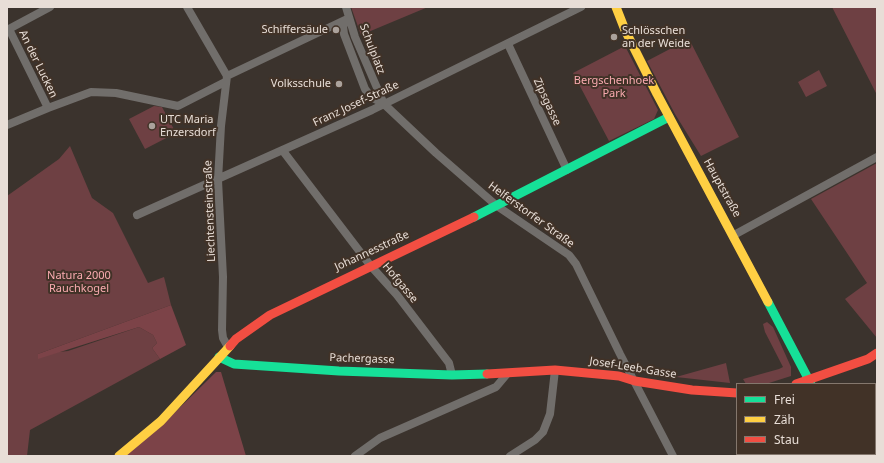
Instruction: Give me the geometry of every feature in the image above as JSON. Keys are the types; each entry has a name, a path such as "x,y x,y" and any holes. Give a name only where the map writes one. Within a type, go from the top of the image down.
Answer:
{"main road":[{"name":"Hauptstraße","path":"616,7 625,30 669,117 734,235 810,382"},
{"name":"Johannesstraße","path":"119,456 161,421 228,347 270,315 497,206 669,117"},
{"path":"810,382 868,359 877,353"},
{"name":"Pachergasse","path":"219,357 234,364 339,371 507,374"},
{"name":"Josef-Leeb-Gasse","path":"507,374 555,370 619,376 635,381 692,390 736,393"}],"street":[{"path":"8,30 38,10 50,7"},
{"path":"187,7 226,79"},
{"path":"7,125 91,92 116,93 178,106 226,79 349,18 346,7"},
{"name":"Franz Josef-Straße","path":"137,215 283,151 384,104 581,7"},
{"name":"Schulplatz","path":"349,18 384,104"},
{"name":"An der Lucken","path":"8,30 48,108"},
{"name":"Zipsgasse","path":"508,44 567,170"},
{"name":"Liechtensteinstraße","path":"226,79 218,180 223,278 222,330 223,338 228,347"},
{"name":"Helferstorfer Straße","path":"384,104 436,153 497,206 573,259 673,456"},
{"name":"Hofgasse","path":"283,151 370,266 397,296 449,363 452,374"},
{"path":"734,235 877,157"},
{"path":"510,456 536,440 548,424 555,370"},
{"path":"355,456 380,438 496,387 507,374"}],"green space":[{"path":"351,7 428,7 361,35"},
{"path":"832,7 877,7 877,95"},
{"path":"689,39 739,137 701,156 675,114 647,61"},
{"name":"Bergschenhoek Park","path":"625,46 658,110 654,119 609,141 573,73"},
{"path":"819,70 827,86 806,97 798,82"},
{"name":"UTC Maria Enzersdorf","path":"154,106 162,107 176,133 145,149 129,119"},
{"name":"Natura 2000 Rauchkogel","path":"70,146 92,198 113,213 148,283 164,277 171,305 38,354 68,351 139,327 153,335 157,343 152,348 160,359 30,430 27,456 7,456 7,196 59,159"},
{"path":"877,163 877,338 845,299 867,283 811,199"},
{"path":"767,322 773,327 791,367 791,376 769,383 745,383 743,379 783,367 765,332 763,324"},
{"path":"726,363 730,383 676,377"}],"shaded area":[{"path":"171,305 186,345 160,359 152,348 157,343 153,335 139,327 38,359 38,354"},
{"path":"216,372 221,372 246,456 124,456 159,428"}],"traffic: fast":[{"path":"474,217 669,117"},
{"path":"768,302 810,383"},
{"path":"219,357 234,364 339,371 452,375 487,374"}],"traffic: slow":[{"path":"616,7 625,30 657,94 768,302"},
{"path":"119,456 161,421 230,346"}],"traffic: jam":[{"path":"230,346 236,339 270,315 474,217"},
{"path":"799,383 868,359 877,353"},
{"path":"487,374 555,370 619,376 635,381 692,390 736,393"}],"place":[{"name":"Schiffersäule","path":"336,30"},
{"name":"Schlösschen an der Weide","path":"614,37"},
{"name":"Volksschule","path":"339,84"},
{"name":"UTC Maria Enzersdorf","path":"152,126"}]}
